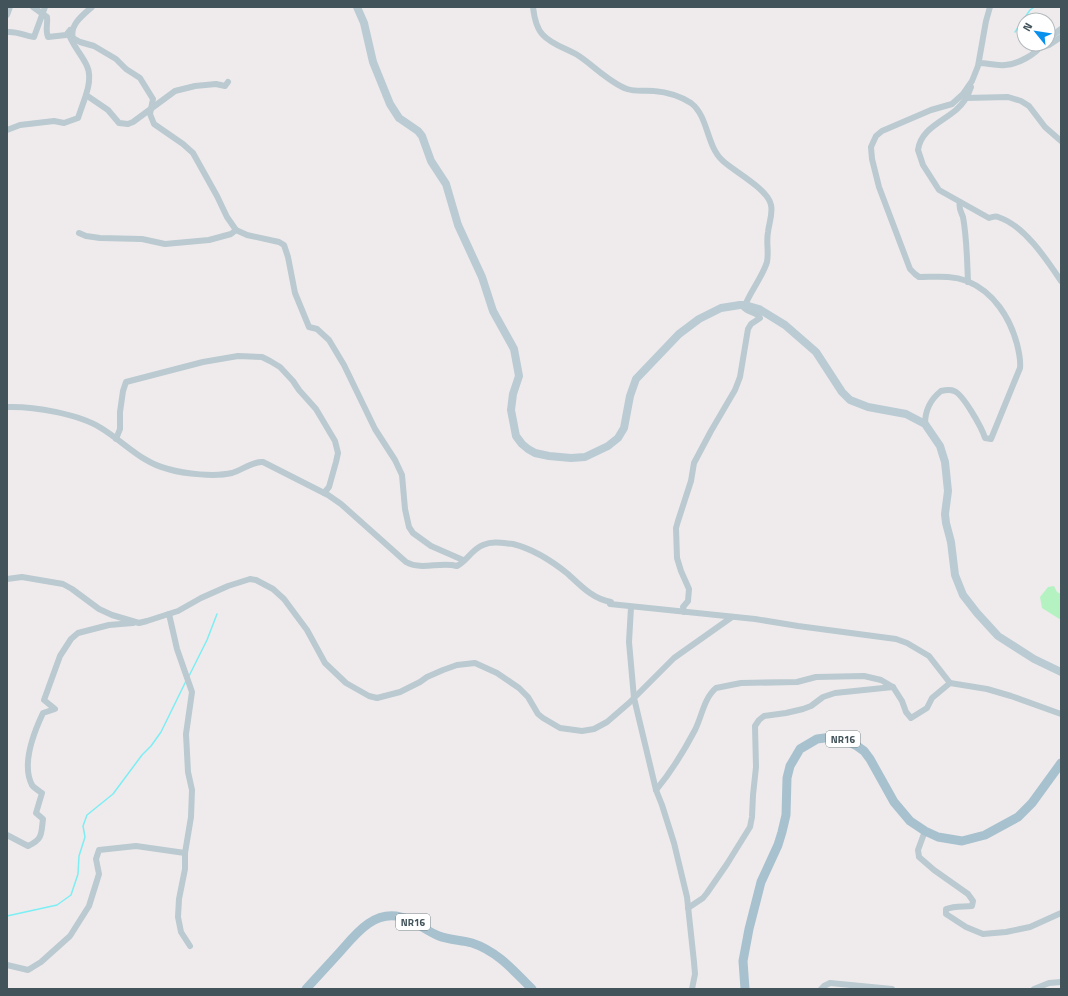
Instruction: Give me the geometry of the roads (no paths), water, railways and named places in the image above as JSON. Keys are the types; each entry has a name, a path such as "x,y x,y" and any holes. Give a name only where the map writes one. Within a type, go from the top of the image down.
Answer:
{"main road":[{"path":"356,7 364,23 373,62 390,104 399,118 418,131 422,136 431,161 446,184 458,225 479,270 493,311 514,349 519,376 511,401 512,418 518,440 528,449 545,455 575,458 585,457 608,446 618,438 624,428 630,394 639,375 679,334 700,319 721,308 733,305 745,305 759,309 785,325 816,352 842,392 850,400 868,407 906,414 925,424 940,446 945,462 948,491 946,518 955,575 963,595 998,636 1034,659 1061,672"},
{"name":"NR16","path":"745,989 744,961 749,929 761,882 778,845 782,832 786,815 787,778 790,766 800,749 817,739 832,737 842,739 857,746 864,750 870,758 894,802 910,821 925,831 938,837 962,841 985,835 1018,817 1032,803 1061,763"},
{"name":"NR16","path":"306,989 354,936 374,920 386,915 402,917 441,936 469,942 486,949 508,964 532,989"}],"street":[{"path":"7,15 10,7"},
{"path":"33,7 47,16 46,29 48,37 66,35 75,26"},
{"path":"7,32 20,32 34,37 45,7"},
{"path":"92,7 82,15 75,26 72,33 73,38 105,51 140,78 153,99 150,114 156,126 178,140 193,153 227,217 236,230 247,235 277,241 284,245 289,261 295,293 309,327 317,329 329,340 344,364 375,430 395,460 402,475 405,509 409,527 413,533 423,541 438,550 463,560"},
{"path":"533,7 538,29 544,36 579,56 618,85 636,91 663,92 690,103 697,110 720,158 754,184 769,200 772,209 767,233 766,262 756,287 744,308 747,311 758,315 760,318 751,324 748,329 740,377 734,393 710,431 694,463 691,481 676,528 679,565 689,589 688,601 682,607 684,612"},
{"path":"990,7 986,21 979,63 966,98 954,111 937,122 927,131 920,142 918,150 923,165 936,186 942,192 989,218 998,217 1018,228 1040,250 1061,281"},
{"path":"7,130 20,124 54,121 64,123 78,118 91,78 86,63 71,41 68,33"},
{"path":"979,63 1001,65 1010,64 1026,58 1034,52"},
{"path":"925,424 924,416 934,398 941,391 953,390 961,397 973,414 986,438 991,439 1020,368 1020,361 1013,332 1002,310 990,296 968,282 951,276 919,277 910,268 879,187 870,150 876,136 882,131 931,110 952,104 960,97 972,81"},
{"path":"86,95 108,110 118,123 128,124 168,95 182,88 216,84 225,86 228,82"},
{"path":"966,98 1008,97 1017,99 1029,106 1045,127 1061,141"},
{"path":"960,202 959,206 963,220 968,256 968,282"},
{"path":"79,233 82,235 100,238 142,239 165,244 209,240 231,234 236,230"},
{"path":"116,439 120,429 120,412 126,382 203,362 238,356 262,357 280,367 293,381 316,409 335,441 338,453 329,487 324,493"},
{"path":"7,407 40,409 83,420 100,427 154,465 170,470 188,473 222,474 240,470 258,462 262,462 324,493 341,504 409,563 418,566 440,564 457,566 472,551 484,545 501,542 525,547 544,557 567,573 582,588 602,600 611,602 610,604 755,619 900,640 929,656 950,682 993,690 1061,714"},
{"path":"7,579 22,578 63,584 99,609 112,615 138,623"},
{"path":"7,835 28,846 36,842 41,836 43,819 36,813 42,793 32,786 28,770 30,746 43,713 55,709 44,700 60,656 71,639 78,633 110,625 138,623 168,614 228,586 246,580 254,579 273,589 284,599 310,636 325,664 346,683 377,698 400,692 412,687 426,677 452,667 475,663 510,681 528,697 538,714 560,728 582,732 594,729 607,722 634,698 674,658 732,617"},
{"path":"631,607 629,642 634,698 656,790 674,843 688,908 695,968 692,989"},
{"path":"168,614 192,692 186,734 188,772 192,790 191,817 185,853 185,868 179,899 178,917 181,932 190,946"},
{"path":"656,790 668,775 686,746 695,729 706,701 716,688 741,683 797,682 816,677 858,676 881,680 893,687 902,701 906,712 911,718 927,708 932,698 950,682"},
{"path":"688,908 703,898 707,893 750,827 756,767 755,726 759,720 764,716 803,709 811,706 823,697 835,692 893,687"},
{"path":"925,831 918,850 919,857 934,870 968,894 973,901 972,906 955,906 946,909 946,914 966,927 983,934 1006,932 1030,927 1061,913"},
{"path":"7,965 28,970 41,962 70,936 89,906 99,874 96,859 99,850 136,846 185,853"},
{"path":"1034,989 1050,983 1061,982"},
{"path":"821,989 830,983 892,989"}],"waterway":[{"path":"1015,32 1030,10 1034,7"},
{"path":"189,676 207,640 217,614"},
{"path":"7,916 57,905 71,895 78,874 79,856 85,837 83,826 87,815 113,794 142,755 151,746 161,732 186,681"}]}
